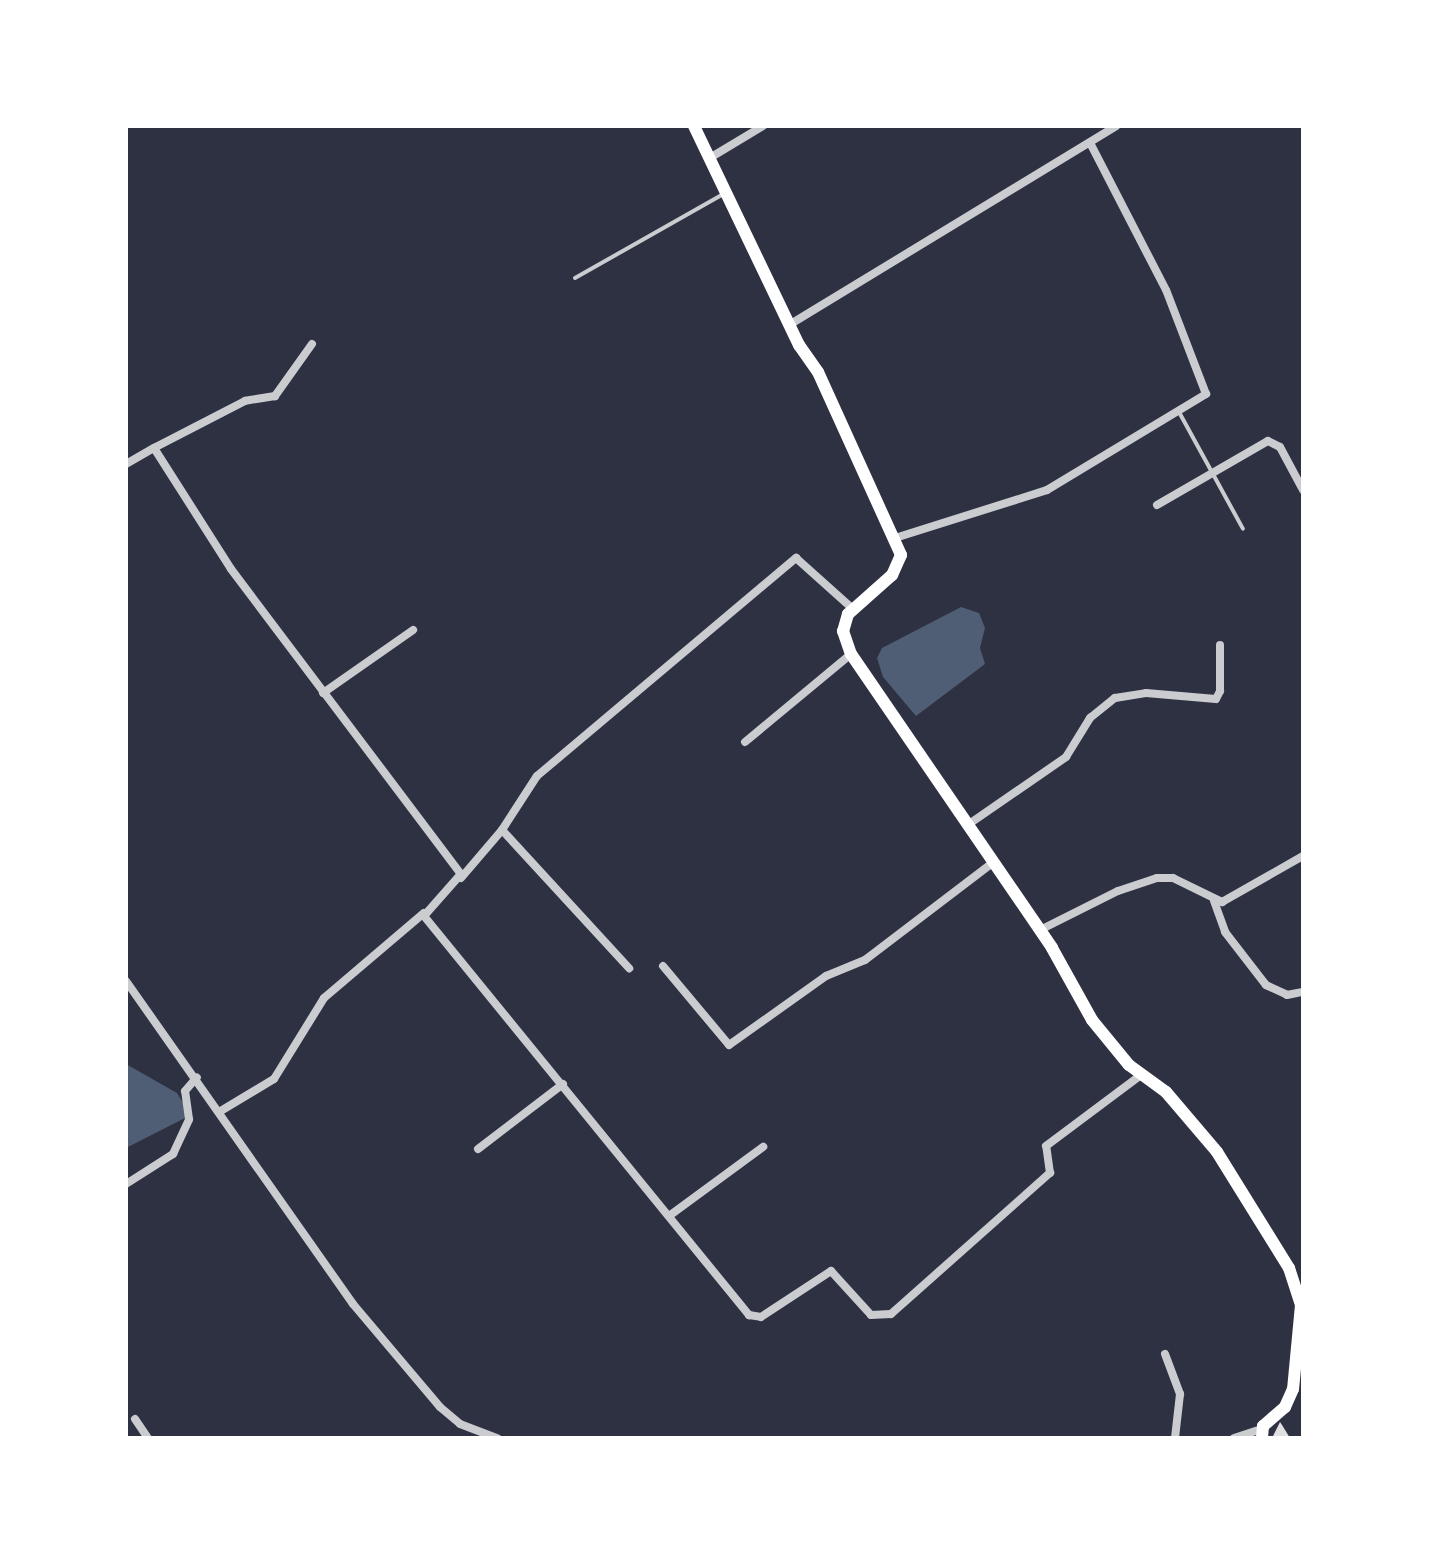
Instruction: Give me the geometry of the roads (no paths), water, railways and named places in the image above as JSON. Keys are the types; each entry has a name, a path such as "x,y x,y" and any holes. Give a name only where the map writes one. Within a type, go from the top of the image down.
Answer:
{"main road":[{"path":"694,126 713,156 789,325 818,372 895,538 900,564 853,609 843,631 851,654 995,861 1040,930 1092,1020 1141,1075 1166,1092 1235,1178 1289,1268 1302,1309 1293,1389 1285,1407 1262,1434"}],"street":[{"path":"713,156 763,126"},
{"path":"789,325 1116,126"},
{"path":"895,538 1047,490 1204,397 1205,386 1166,290 1090,143"},
{"path":"126,464 245,401 275,396 312,344"},
{"path":"1157,505 1268,441 1280,447 1303,490"},
{"path":"154,448 231,569 461,878"},
{"path":"219,1112 274,1079 324,998 461,878 502,830 537,776 796,558 853,609"},
{"path":"323,693 413,630"},
{"path":"969,824 1066,757 1090,718 1115,698 1146,693 1216,699 1220,691 1220,645"},
{"path":"745,742 851,654"},
{"path":"502,830 629,968"},
{"path":"1214,901 1230,898 1303,856"},
{"path":"663,966 729,1045 826,976 865,960 995,861"},
{"path":"1040,930 1157,878 1173,878 1214,901 1236,951 1266,985 1287,995 1303,992"},
{"path":"424,913 755,1318 831,1271 871,1315 881,1318 900,1307 1050,1173 1046,1146 1141,1075"},
{"path":"126,981 197,1077 353,1304 440,1407 460,1424 497,1438"},
{"path":"126,1184 173,1154 189,1119 185,1091 197,1077"},
{"path":"478,1149 563,1084"},
{"path":"669,1216 763,1147"},
{"path":"1165,1354 1180,1394 1175,1438"},
{"path":"135,1419 148,1438"},
{"path":"1234,1438 1262,1434"}],"lane":[{"path":"575,278 728,192"},
{"path":"1179,412 1243,529"}],"water":[{"path":"961,607 979,613 985,628 980,648 985,664 916,716 883,677 877,658 882,648"},
{"path":"126,1064 177,1093 187,1109 185,1118 126,1148"}]}
